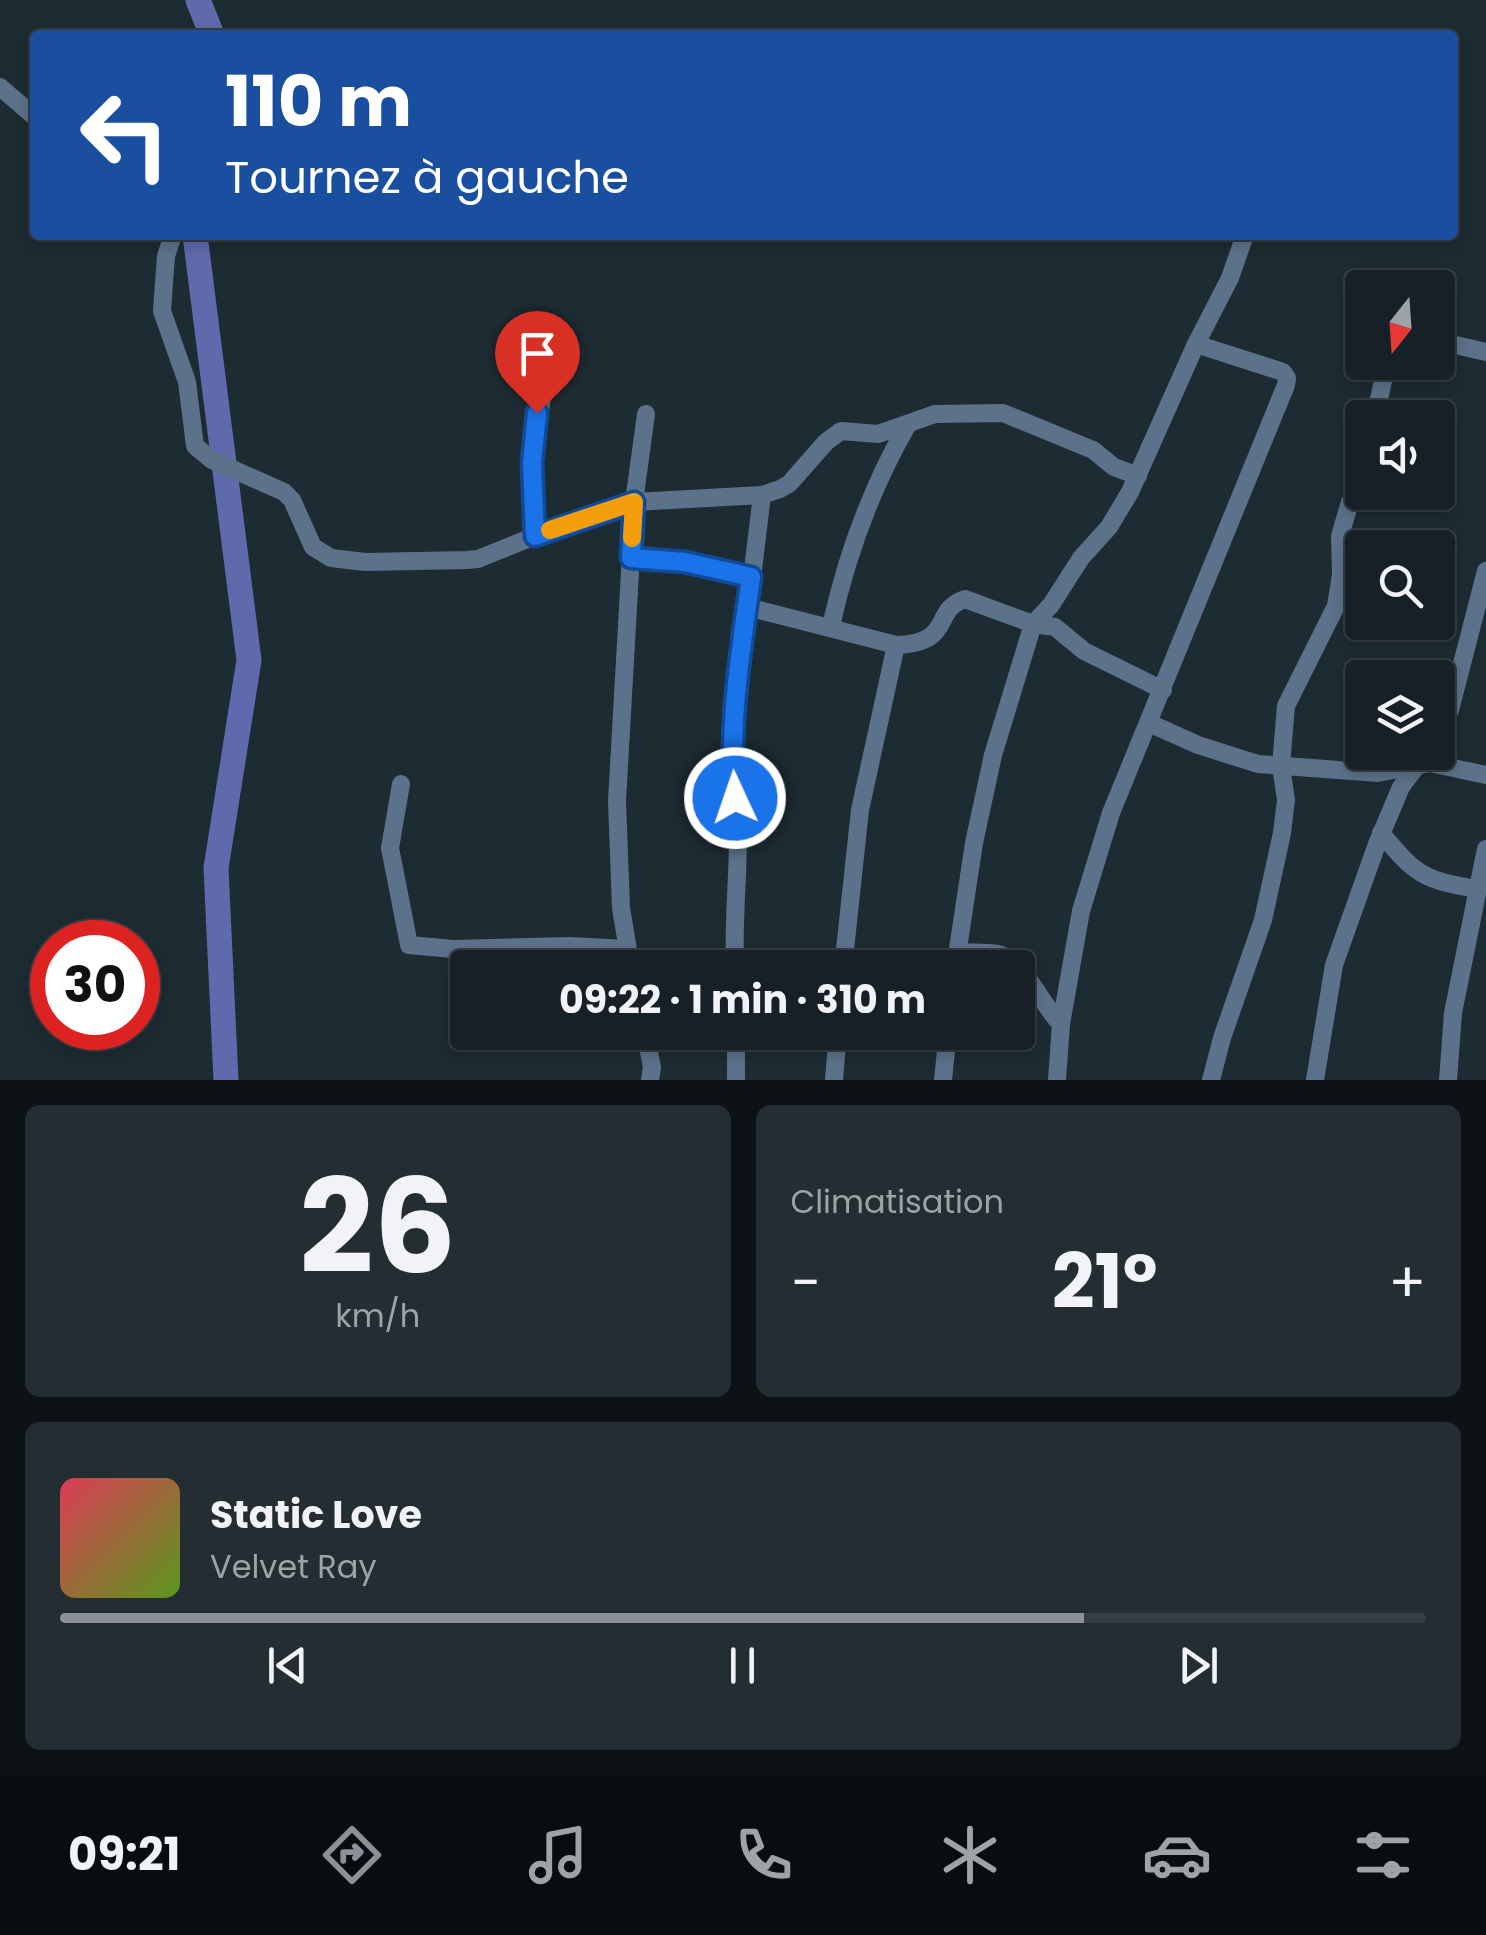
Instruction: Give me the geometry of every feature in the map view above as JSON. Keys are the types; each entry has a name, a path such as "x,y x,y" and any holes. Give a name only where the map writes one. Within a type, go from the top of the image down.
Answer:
{"street":[{"path":"0,86 30,113"},
{"path":"171,240 166,256 162,311 187,382 195,446 212,460 284,492 292,500 313,547 331,558 478,559 634,502 762,494 789,484 826,442 841,431 878,434 935,414 1003,413 1093,450 1114,467 1138,476"},
{"path":"958,950 992,756 1033,624 1108,527 1138,476 1196,344 1230,278 1243,240"},
{"path":"1056,1080 1061,1024 1081,911 1112,813 1287,378 1282,372 1196,344"},
{"path":"1455,345 1486,352"},
{"path":"535,536 532,463 547,365"},
{"path":"628,950 621,908 617,801 634,502 646,414"},
{"path":"831,626 856,531 908,424"},
{"path":"734,950 738,832 732,764 762,494"},
{"path":"1211,1080 1267,903 1286,800 1280,766 1286,706 1336,606 1340,536 1348,510"},
{"path":"631,558 685,562 751,577"},
{"path":"1455,691 1486,571"},
{"path":"747,606 896,644 916,644 931,638 962,599 1033,624 1055,627 1084,651 1163,690"},
{"path":"845,950 860,810 896,644"},
{"path":"1149,723 1198,746 1258,764 1378,773 1388,770"},
{"path":"1455,768 1486,774"},
{"path":"1316,1080 1334,965 1382,833 1414,770"},
{"path":"401,784 390,848 408,945 452,950 570,946 590,950"},
{"path":"1382,833 1405,862 1427,878 1477,889"},
{"path":"1448,1080 1453,1012 1486,850"},
{"path":"1035,991 1061,1024"},
{"path":"648,1050 650,1080"},
{"path":"736,1050 736,1080"},
{"path":"834,1080 836,1050"},
{"path":"943,1080 946,1050"}],"waterway":[{"path":"198,0 210,30"},
{"path":"196,240 249,660 216,868 226,1080"}],"slow traffic":[{"path":"550,530 634,502 632,538"}],"route":[{"path":"537,413 532,463 535,536 634,502 631,558 685,562 751,577 734,727 735,798"}]}
